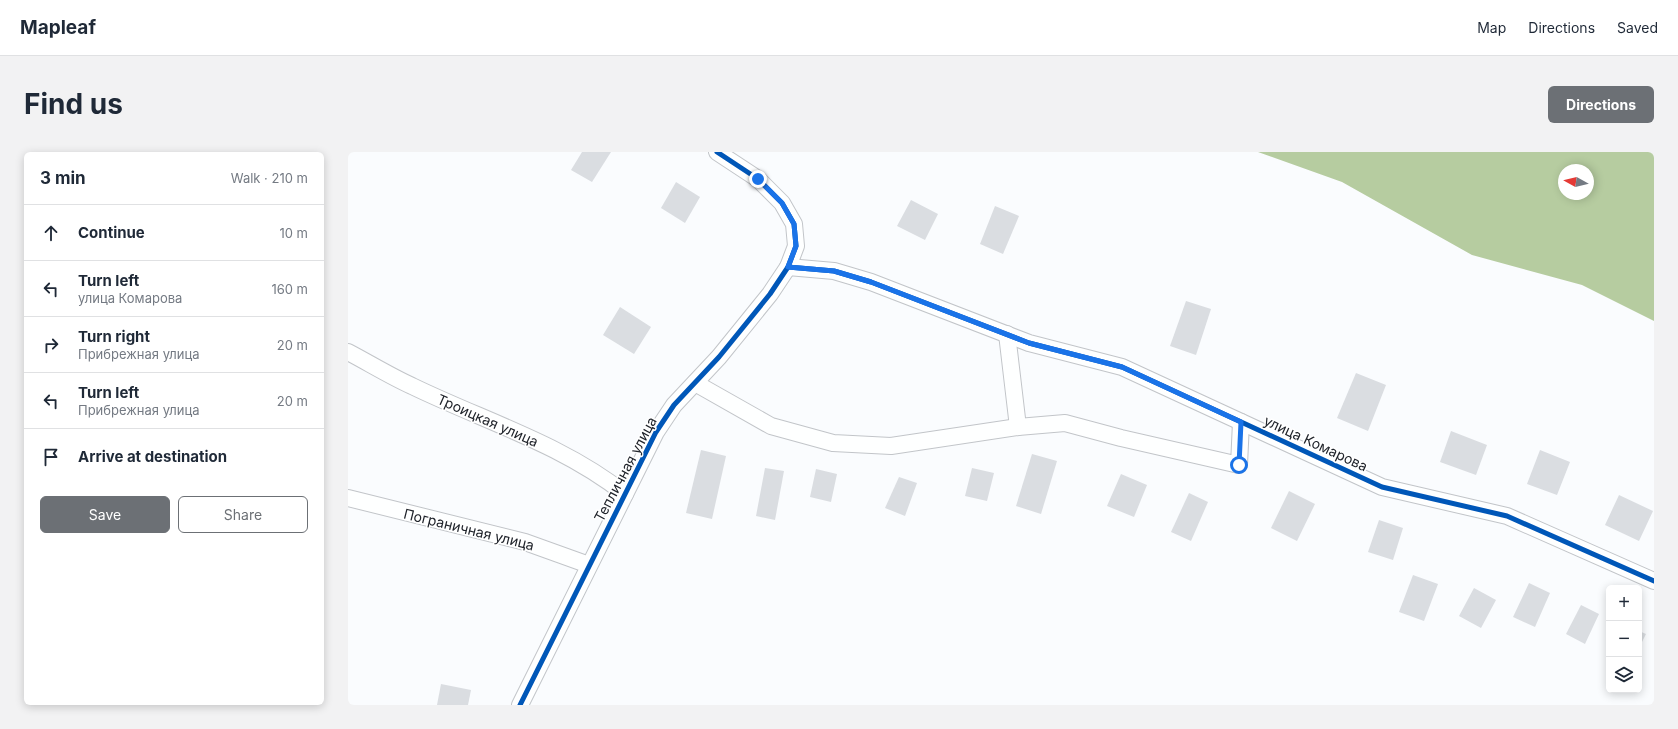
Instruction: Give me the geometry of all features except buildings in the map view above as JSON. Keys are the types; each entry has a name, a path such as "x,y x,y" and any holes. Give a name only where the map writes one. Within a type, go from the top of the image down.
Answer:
{"street":[{"name":"Тепличная улица","path":"520,705 656,432 674,405 695,383 770,294 788,267 796,246 794,224 782,203 758,179 717,152"},
{"name":"улица Комарова","path":"788,267 834,271 871,282 1029,343 1122,367 1382,487 1507,516 1654,581"},
{"path":"1008,334 1018,427"},
{"name":"Троицкая улица","path":"348,352 412,386 564,453 607,480 625,494"},
{"path":"695,383 771,426 833,443 891,446 1018,427 1065,423 1121,438 1239,465 1241,422"},
{"name":"Пограничная улица","path":"348,498 525,542 589,565"}],"shaded area":[{"path":"1258,152 1654,152 1654,321 1582,285 1472,255 1342,182"}],"cycle path":[{"path":"520,705 656,432 674,405 719,357 770,294 788,267 796,246 794,224 782,203 758,179 717,152"},
{"path":"788,267 834,271 871,282 1029,343 1122,367 1382,487 1507,516 1654,581"}],"route":[{"path":"758,179 782,203 794,224 796,246 788,267 834,271 871,282 1029,343 1122,367 1241,422 1239,465"}]}
